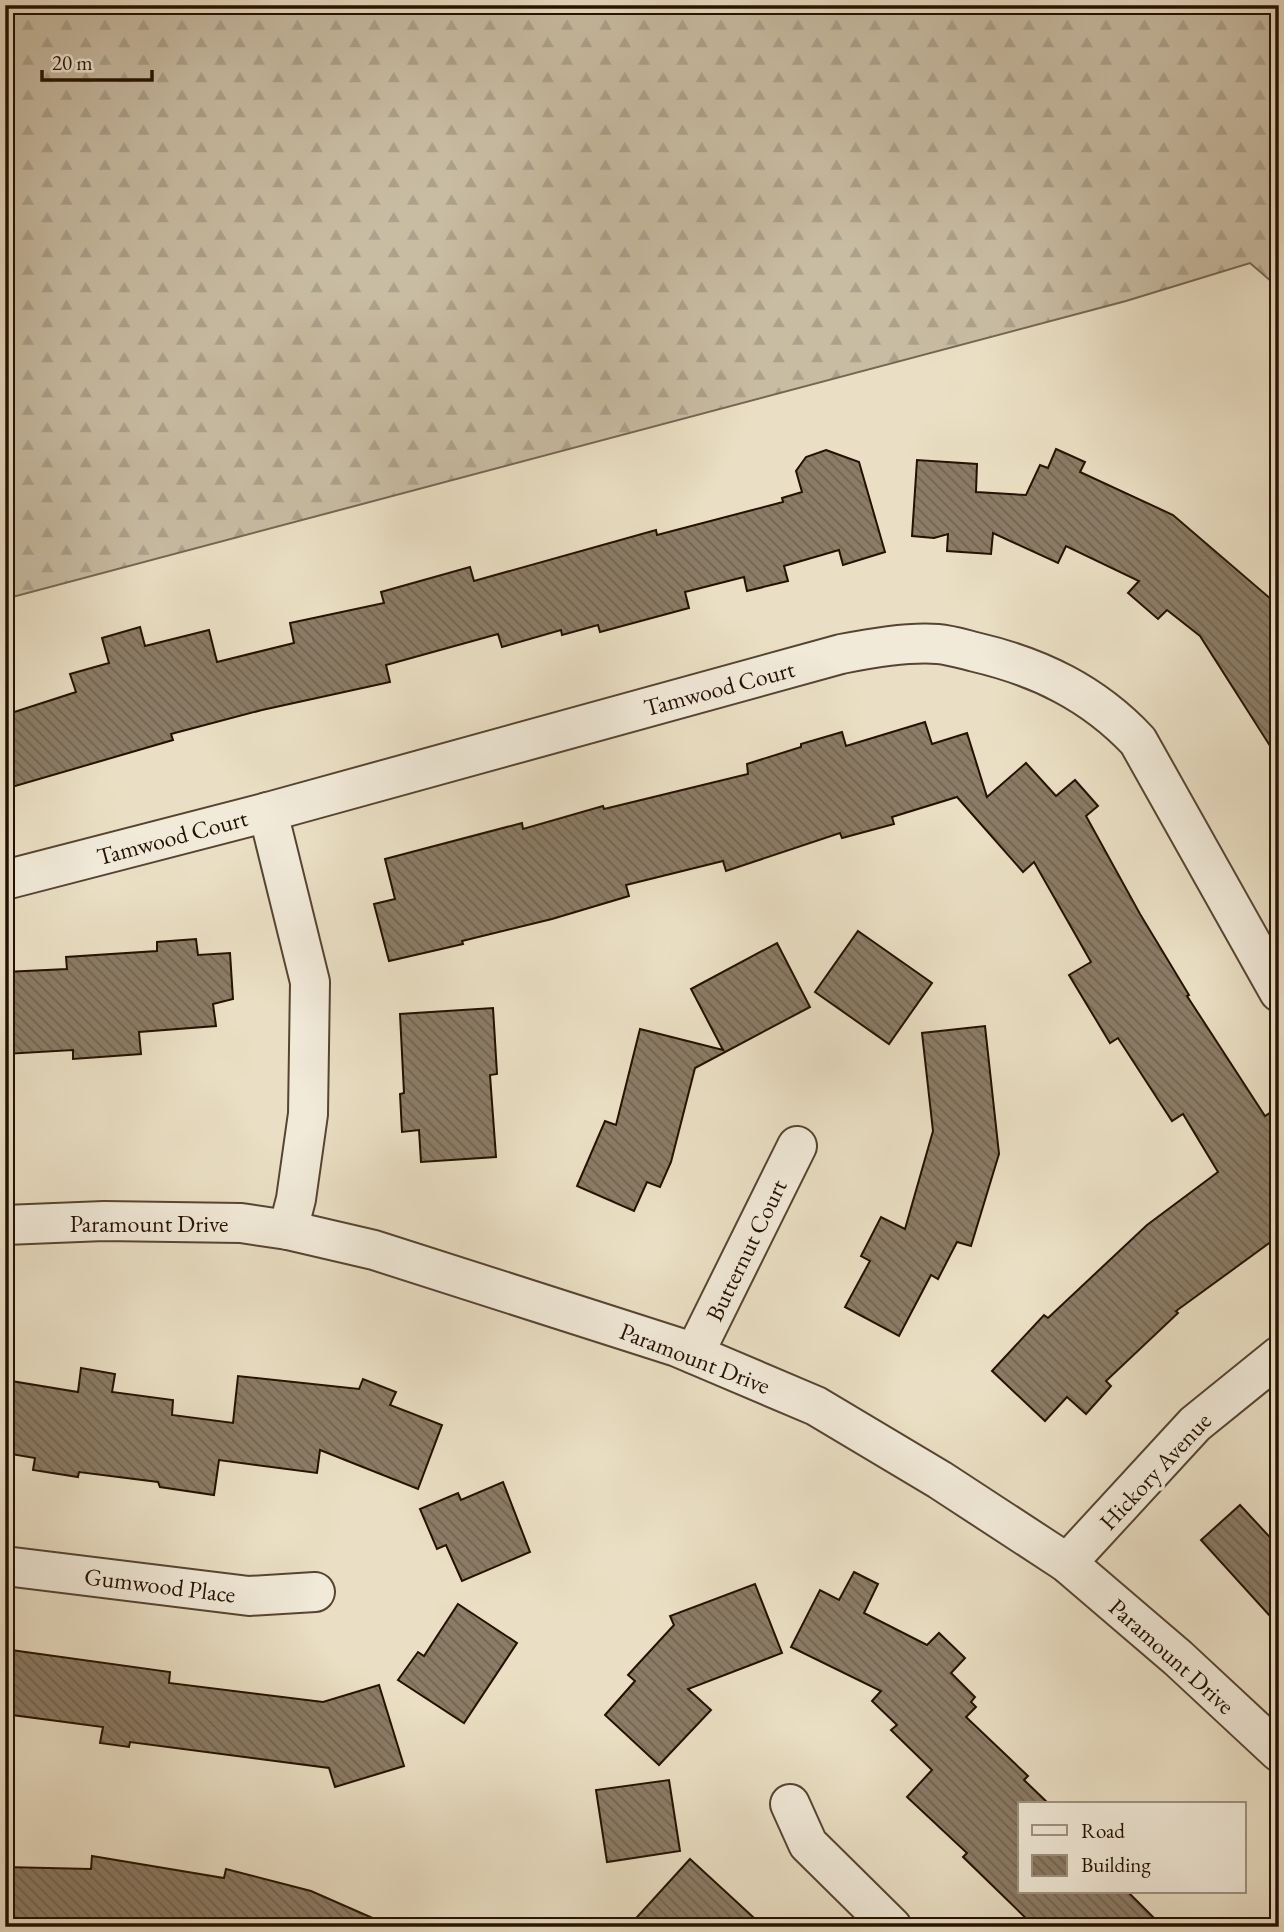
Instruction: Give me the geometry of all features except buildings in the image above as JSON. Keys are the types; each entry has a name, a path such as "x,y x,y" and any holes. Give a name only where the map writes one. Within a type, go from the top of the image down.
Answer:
{"street":[{"name":"Tamwood Court","path":"5,880 268,812 841,654 939,644 1000,658 1034,670 1091,699 1119,721 1138,741 1279,992"},
{"path":"268,812 310,982 308,1114 296,1199 288,1230"},
{"name":"Butternut Court","path":"694,1354 797,1146"},
{"name":"Paramount Drive","path":"5,1226 104,1222 241,1223 288,1230 374,1250 694,1354 816,1406 940,1480 1067,1563 1178,1658 1279,1752"},
{"name":"Hickory Avenue","path":"1067,1563 1195,1424 1279,1356"},
{"name":"Gumwood Place","path":"5,1566 249,1596 315,1592"},
{"path":"790,1804 808,1844 892,1927"}],"green space":[{"path":"5,5 1279,5 1279,288 1250,263 1126,301 5,599"}]}
